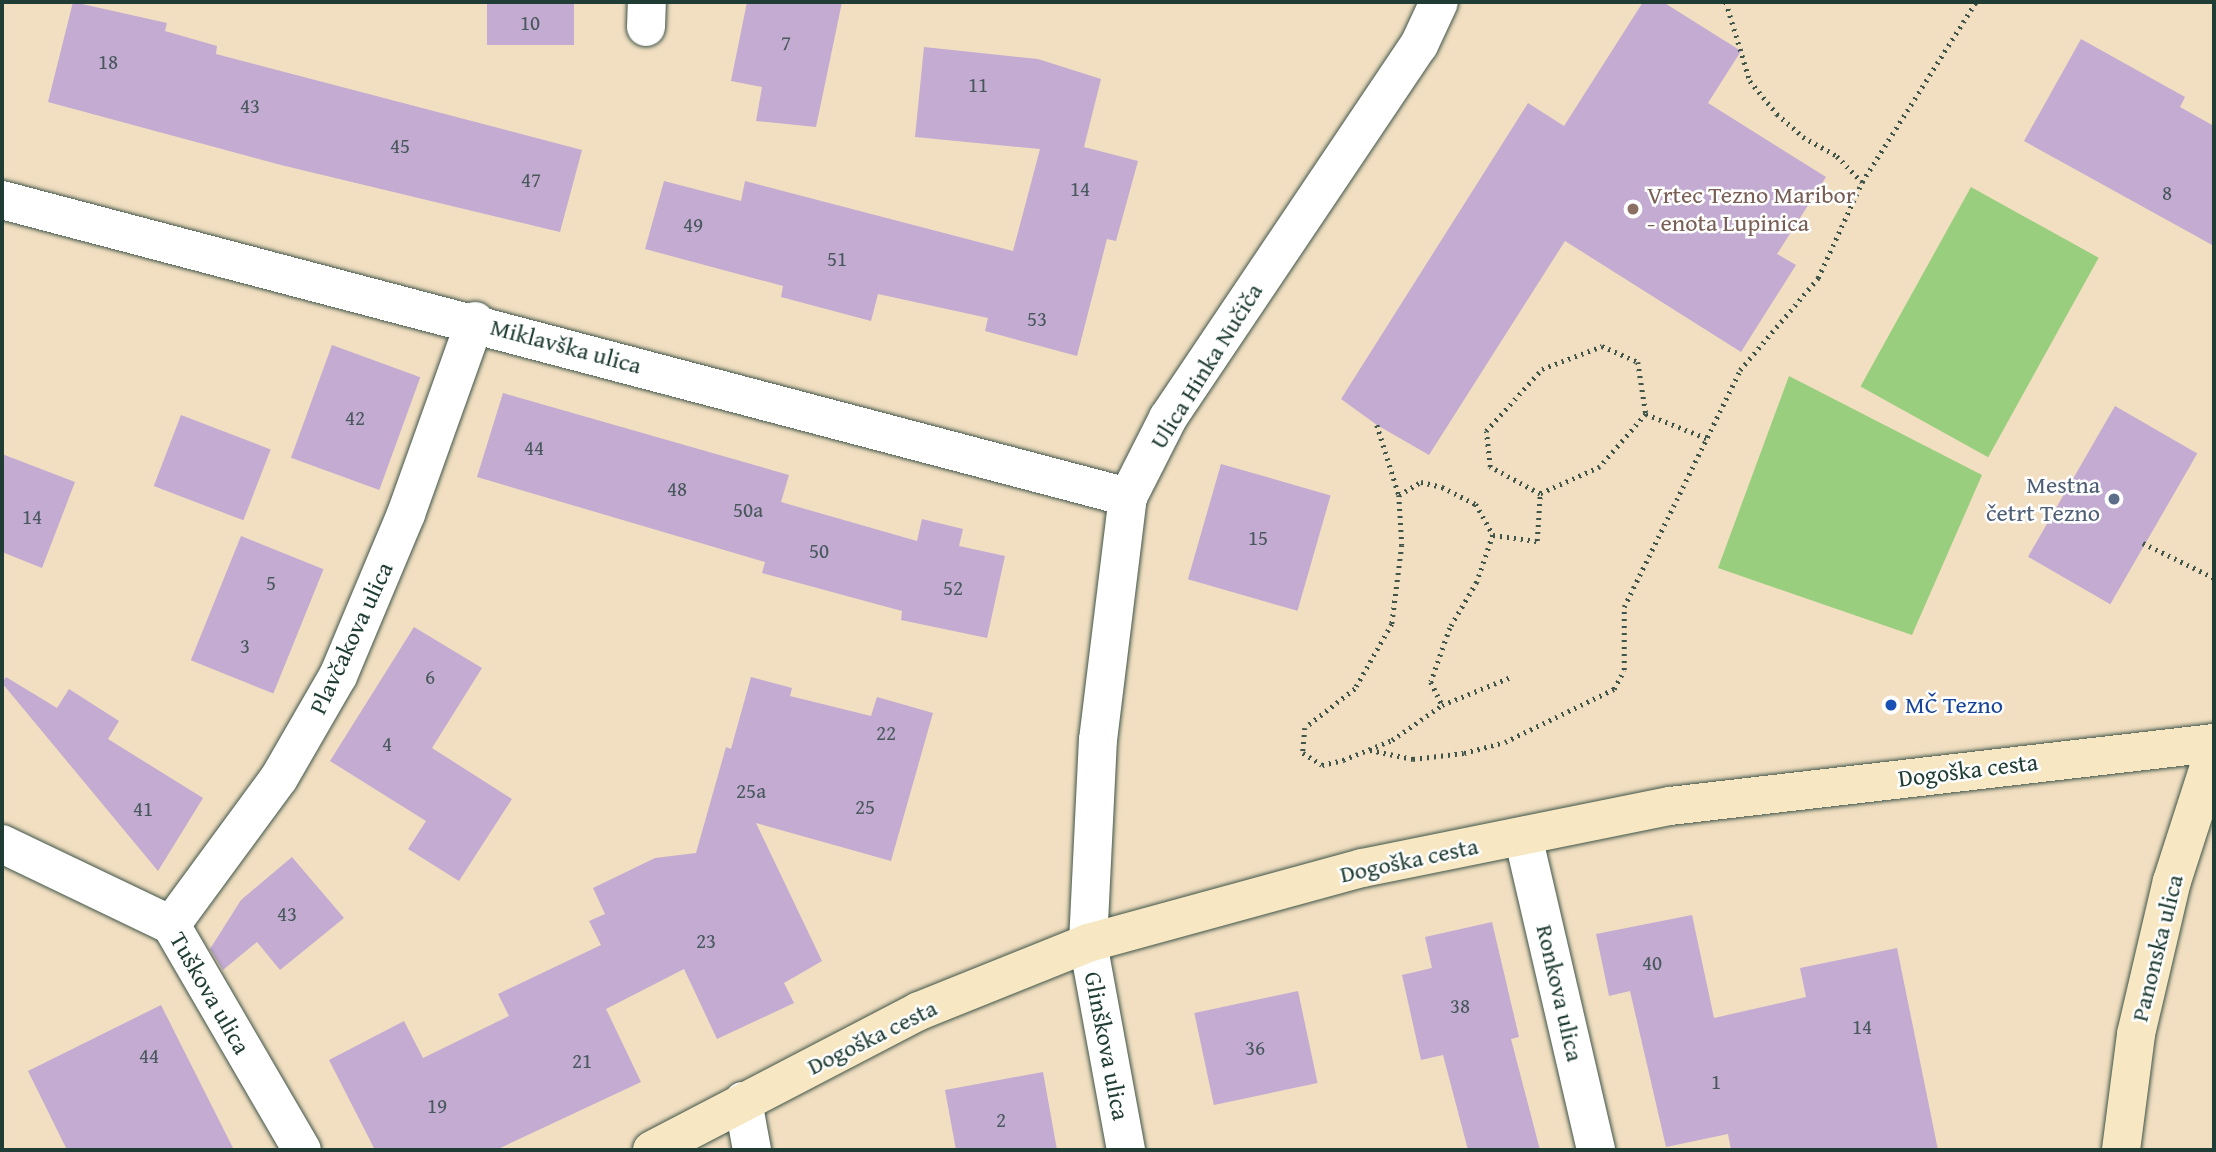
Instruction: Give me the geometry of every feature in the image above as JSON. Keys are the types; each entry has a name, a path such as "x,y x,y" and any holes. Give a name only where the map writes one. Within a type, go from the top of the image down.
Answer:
{"street":[{"name":"Ulica Hinka Nučiča","path":"1088,943 1098,740 1128,497 1168,418 1419,45 1439,2"},
{"name":"Miklavška ulica","path":"2,200 475,321 1128,497"},
{"name":"Plavčakova ulica","path":"172,925 279,778 338,676 406,514 475,321"},
{"name":"Dogoška cesta","path":"652,1150 919,1011 1088,943 1362,868 1670,806 2214,743"},
{"name":"Panonska ulica","path":"2121,1150 2136,1034 2172,881 2214,751"},
{"name":"Ronkova ulica","path":"1523,836 1596,1150"},
{"name":"Tuškova ulica","path":"2,844 172,925 302,1150"},
{"name":"Glinškova ulica","path":"1088,943 1126,1150"},
{"path":"743,1101 752,1150"}],"path":[{"path":"1726,2 1750,81 1786,121 1838,156 1862,182"},
{"path":"1370,750 1413,759 1464,753 1505,742 1614,689 1624,670 1624,607 1740,370 1818,278 1862,182 1976,2"},
{"path":"1602,346 1638,362 1646,414 1600,467 1540,494 1490,467 1486,431 1542,369 1602,346"},
{"path":"1646,414 1706,438"},
{"path":"1377,425 1399,495 1402,545 1392,624 1355,689 1305,727 1303,753 1322,765 1370,750 1392,740 1442,705 1511,677"},
{"path":"1399,495 1421,482 1442,487 1476,504 1493,535 1477,582 1450,628 1431,682 1442,705"},
{"path":"1493,535 1537,541 1540,494"},
{"path":"2143,543 2214,578"}],"green space":[{"path":"1971,187 2099,258 1988,457 1860,386"},
{"path":"1789,376 1982,475 1912,635 1718,568"}],"building":[{"path":"73,2 167,23 165,31 217,46 216,54 582,150 560,232 281,165 48,102"},
{"path":"487,2 574,2 574,45 487,45"},
{"path":"747,2 842,2 816,127 756,121 762,87 731,81"},
{"name":"Vrtec Tezno Maribor - enota Lupinica","path":"1643,2 1663,2 1741,51 1708,103 1826,177 1777,254 1796,265 1741,352 1565,241 1429,455 1377,425 1341,399 1528,103 1564,126"},
{"path":"2081,39 2185,97 2180,107 2214,126 2214,246 2024,141"},
{"path":"924,47 1038,59 1101,79 1084,147 1138,161 1116,241 1107,239 1077,356 985,331 988,318 878,294 871,321 781,297 783,286 645,249 664,181 741,201 745,181 1013,251 1040,149 915,137"},
{"path":"332,345 420,377 379,490 291,458"},
{"path":"503,393 789,475 781,502 917,541 922,519 963,529 959,546 1005,556 987,638 901,620 902,611 762,573 765,562 477,477"},
{"name":"Mestna četrt Tezno","path":"2115,406 2197,454 2110,604 2028,557"},
{"path":"181,415 271,449 243,520 154,486"},
{"path":"2,454 75,482 42,568 2,552"},
{"path":"1221,464 1331,495 1298,611 1188,579"},
{"path":"241,536 324,569 273,694 191,660"},
{"path":"414,627 482,668 432,748 512,799 459,881 408,849 426,821 330,761"},
{"path":"6,677 57,708 69,689 119,721 108,739 203,798 158,871 2,683"},
{"path":"751,677 792,688 790,696 871,716 877,697 933,713 891,861 756,823 822,961 784,983 794,1003 717,1039 684,969 606,1009 641,1082 496,1150 375,1150 329,1060 404,1021 423,1058 509,1016 498,994 601,945 589,921 605,914 593,888 655,858 696,853 726,747 731,749"},
{"path":"292,857 344,918 280,970 257,942 223,970 210,949 241,900"},
{"path":"1692,915 1714,1018 1806,997 1800,968 1897,948 1938,1150 1731,1150 1728,1134 1666,1147 1630,991 1609,996 1596,934"},
{"path":"1492,922 1519,1037 1511,1039 1540,1150 1468,1150 1443,1055 1421,1060 1402,975 1432,968 1425,937"},
{"path":"1298,991 1318,1083 1214,1105 1194,1013"},
{"path":"161,1005 234,1150 67,1150 28,1071"},
{"path":"1043,1072 1057,1150 956,1150 945,1090"}],"place":[{"name":"Vrtec Tezno Maribor - enota Lupinica","path":"1633,209"},
{"name":"Mestna četrt Tezno","path":"2114,499"},
{"name":"MČ Tezno","path":"1891,705"}]}
